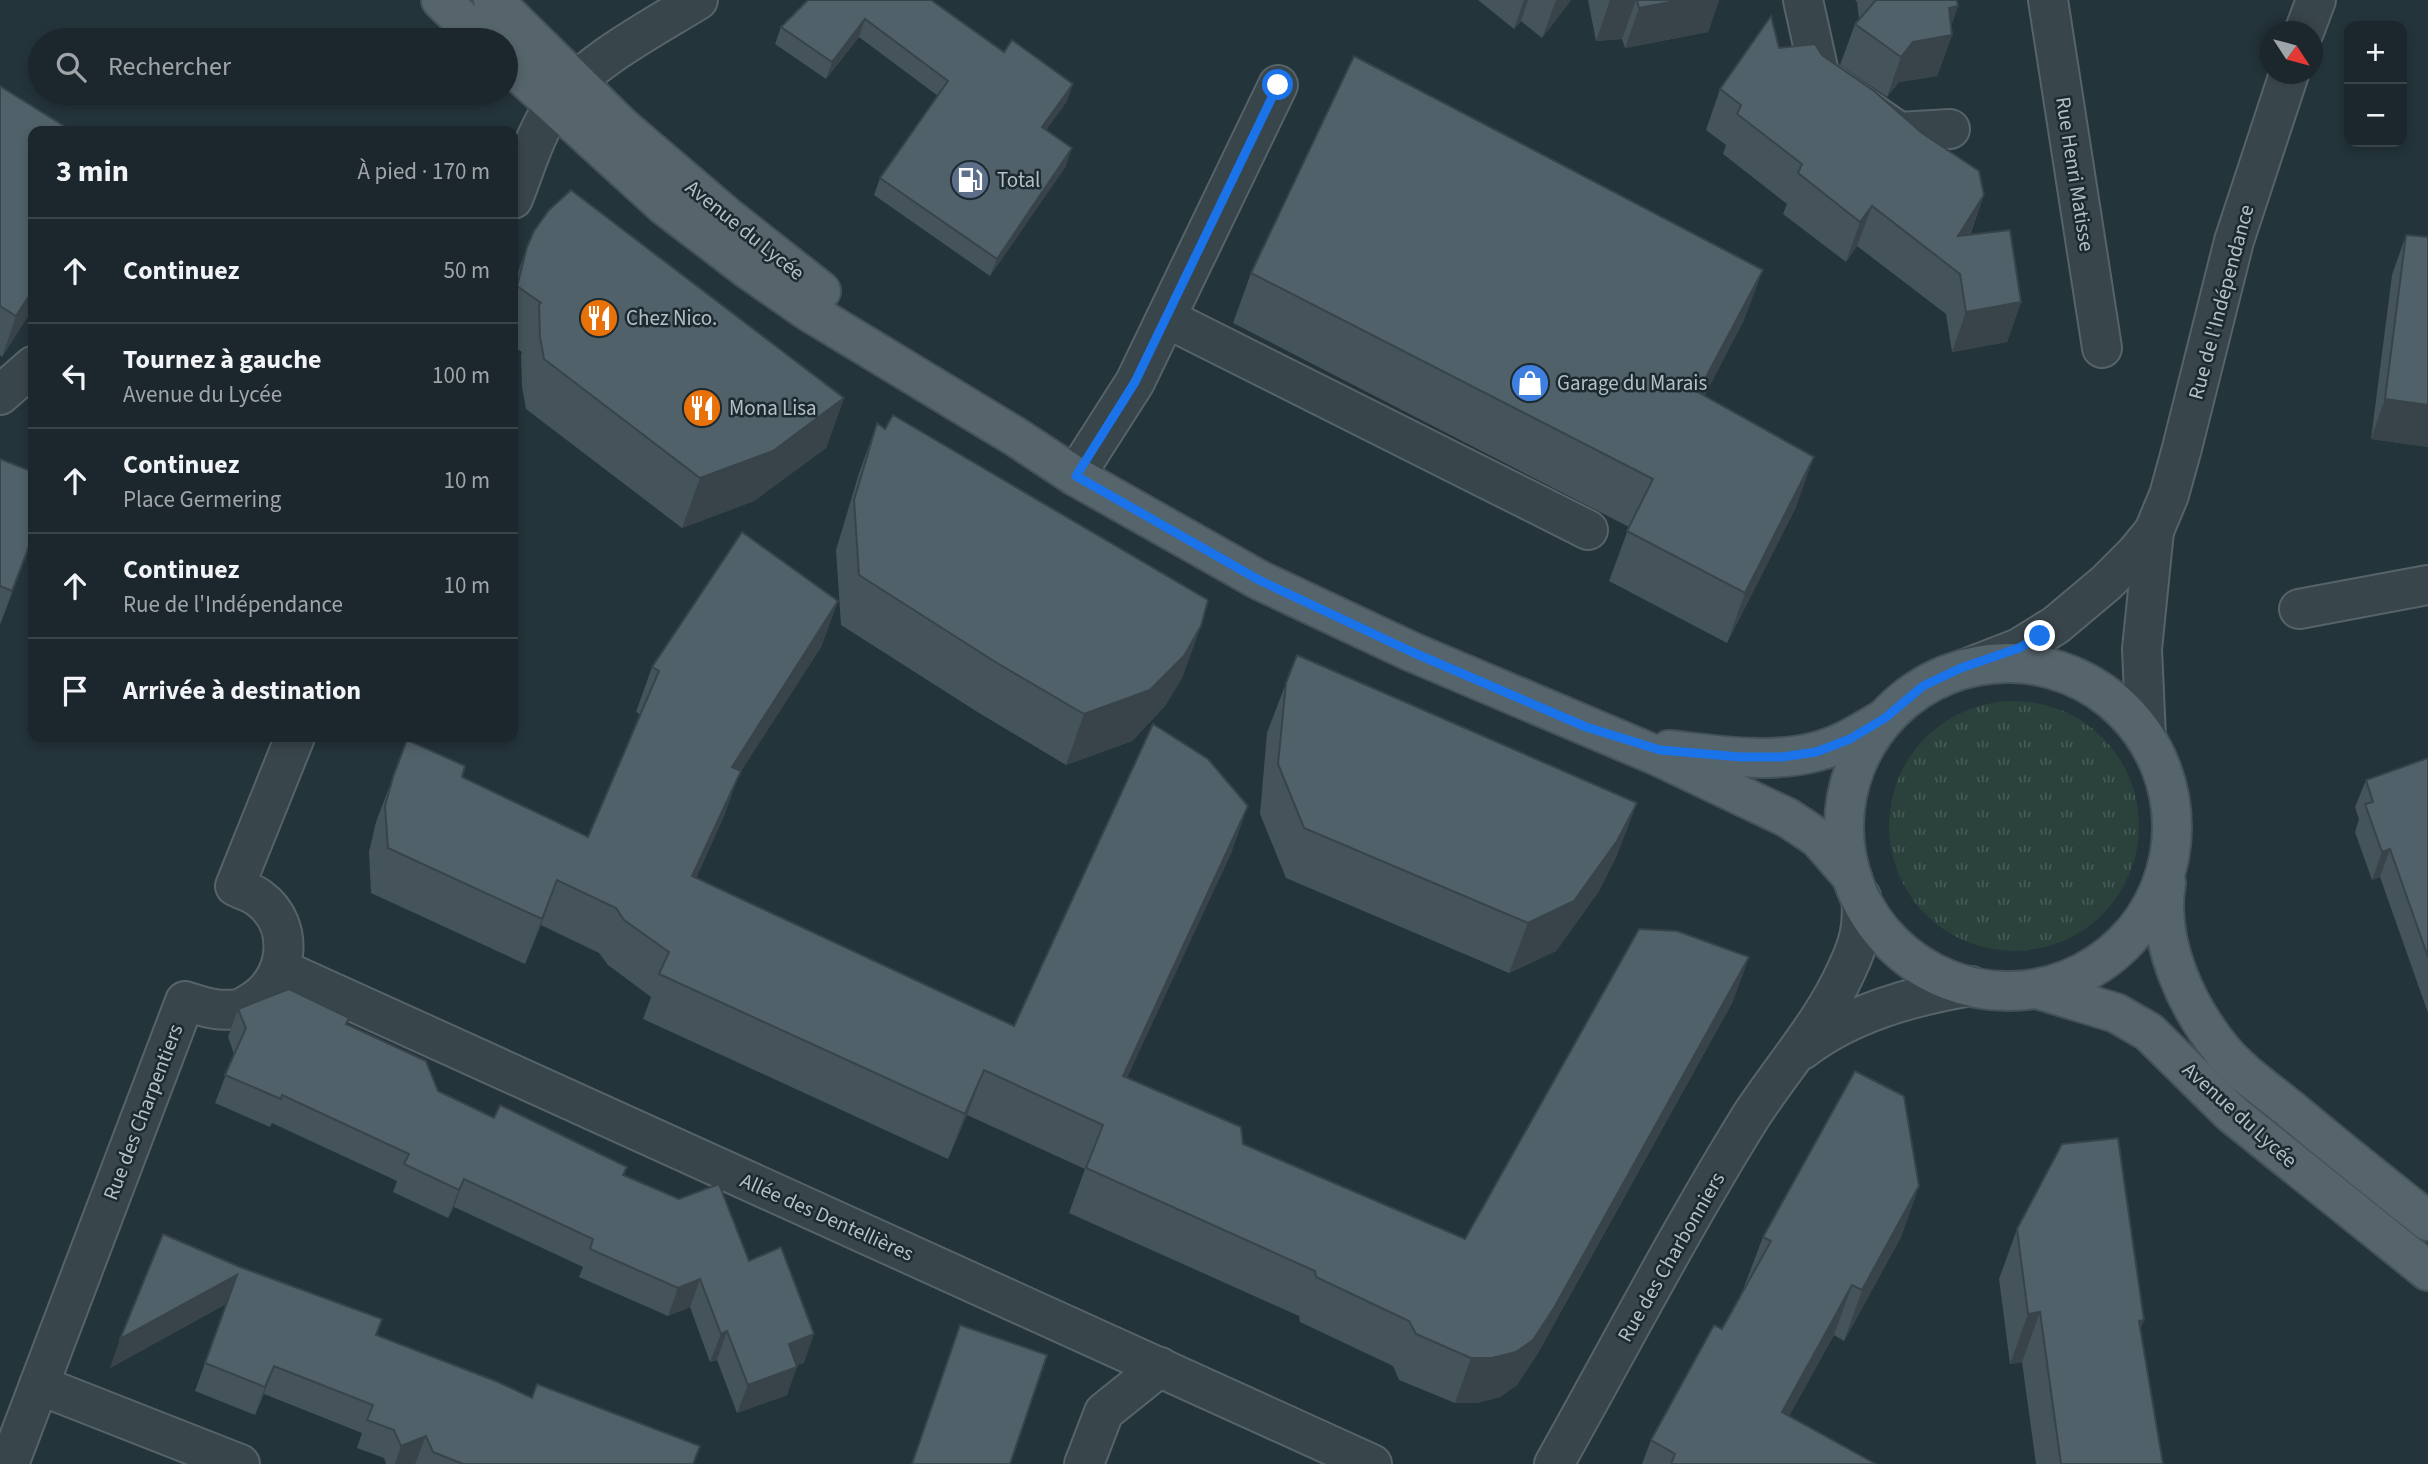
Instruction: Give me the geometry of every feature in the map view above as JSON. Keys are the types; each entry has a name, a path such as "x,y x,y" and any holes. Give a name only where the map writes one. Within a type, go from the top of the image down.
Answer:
{"main road":[{"path":"441,0 470,28"},
{"name":"Avenue du Lycée","path":"494,0 515,28"},
{"name":"Avenue du Lycée","path":"518,31 566,94"},
{"name":"Avenue du Lycée","path":"518,68 622,127 726,216 839,306 1016,437 1076,476 1259,580 1412,652 1660,757 1788,818 1818,838 1856,887"},
{"path":"2003,662 2045,666 2084,680 2119,704 2146,737 2164,773 2172,813 2171,853 2160,892 2139,927 2110,955 2076,977 2037,989 1997,991 1958,984 1921,966 1889,941 1865,909 1856,887 1843,828 1849,786 1864,746 1885,718 1923,686 1961,668 1970,667 2003,662"},
{"name":"Avenue du Lycée","path":"1586,727 1660,750 1741,757 1782,757 1850,739 1885,718"},
{"name":"Avenue du Lycée","path":"2171,853 2164,896 2164,923 2188,998 2205,1028 2224,1053 2262,1086 2428,1221"},
{"name":"Avenue du Lycée","path":"2037,989 2116,1013 2149,1032 2231,1113 2428,1271"}],"street":[{"path":"518,187 538,136 566,94 597,65 698,0"},
{"path":"1803,0 1820,77 1899,132 1950,129"},
{"name":"Rue Henri Matisse","path":"2048,0 2102,348"},
{"path":"2308,21 2316,0"},
{"name":"Rue de l'Indépendance","path":"1970,667 2019,648 2056,625 2106,583 2154,531 2169,495 2234,241 2286,84"},
{"path":"1076,476 1135,382 1278,85"},
{"path":"1166,318 1588,530"},
{"path":"0,395 28,370"},
{"name":"Rue de l'Indépendance","path":"2146,737 2142,649 2154,531"},
{"path":"2299,609 2428,585"},
{"path":"281,970 285,943 277,917 259,897 235,886 293,742"},
{"name":"Rue des Charbonniers","path":"1554,1464 1752,1115 1795,1056 1846,971 1858,942 1863,918 1856,887"},
{"name":"Allée des Dentellières","path":"281,970 1373,1464"},
{"name":"Rue des Charpentiers","path":"9,1464 185,1000 212,1010 241,1009 265,994 281,970"},
{"name":"Rue des Charbonniers","path":"1795,1056 1814,1041 1847,1023 1899,1002 1971,986"},
{"path":"1084,1464 1104,1412 1160,1367"},
{"path":"39,1385 240,1464"}],"green space":[{"path":"2014,701 2050,706 2073,716 2093,729 2111,747 2134,790 2139,826 2134,862 2124,885 2111,905 2093,923 2050,946 2014,951 1978,946 1955,936 1935,923 1917,905 1894,862 1889,826 1894,790 1904,767 1917,747 1935,729 1978,706"}],"building":[{"path":"808,0 931,0 1004,52 1012,40 1073,84 1042,127 1072,148 997,259 880,178 948,81 865,19 832,62 781,27"},
{"path":"1637,0 1680,0 1639,8"},
{"path":"1876,0 1957,0 1958,6 1949,8 1952,35 1913,42 1901,57 1855,24"},
{"path":"1771,16 1779,48 1815,44 1822,55 1874,91 1922,133 1979,171 1984,195 1958,236 2010,230 2021,302 1966,312 1960,274 1872,206 1860,222 1798,173 1802,164 1737,114 1741,105 1720,89"},
{"name":"Garage du Marais","path":"1354,56 1763,270 1698,392 1814,457 1745,593 1627,531 1653,479 1251,273"},
{"path":"0,86 64,126 28,126 28,298 16,316 0,306"},
{"path":"571,190 844,398 773,451 700,478 544,359 540,337 541,303 518,287 518,282 527,247 534,231 549,210"},
{"path":"2406,235 2428,237 2428,405 2385,399"},
{"path":"893,415 1208,600 1201,626 1184,656 1150,690 1084,714 997,663 859,575 854,500 877,423 885,429"},
{"path":"0,459 28,470 28,549 12,591 0,586"},
{"path":"742,532 838,601 732,767 741,771 692,876 1014,1026 1153,724 1208,759 1248,806 1123,1076 1241,1127 1243,1144 1465,1239 1639,929 1677,931 1749,957 1554,1308 1533,1340 1516,1352 1492,1358 1471,1358 1416,1334 1409,1321 1316,1277 1315,1271 1086,1168 1103,1125 984,1070 965,1114 659,974 669,952 624,920 616,908 557,880 542,919 388,848 385,806 406,742 465,766 462,777 588,837 659,671 652,667"},
{"path":"1297,655 1637,803 1617,841 1574,901 1528,923 1304,828 1278,764 1286,683"},
{"path":"2428,758 2428,957 2390,849 2382,852 2365,804 2373,802 2366,780"},
{"path":"289,989 349,1018 346,1024 426,1061 438,1091 494,1118 500,1105 627,1167 623,1175 679,1199 719,1184 749,1261 781,1247 814,1334 789,1344 797,1367 748,1385 727,1331 721,1334 700,1279 678,1288 590,1249 593,1239 464,1179 459,1190 404,1164 409,1154 282,1095 281,1099 225,1075 246,1028 238,1009"},
{"path":"1855,1071 1904,1096 1919,1186 1862,1290 1852,1285 1782,1412 1876,1464 1671,1464 1675,1454 1651,1440 1714,1325 1722,1329 1771,1241 1763,1237"},
{"path":"2118,1138 2144,1320 2139,1321 2163,1464 2061,1464 2040,1312 2028,1314 2017,1229 2062,1144"},
{"path":"163,1234 240,1267 382,1319 376,1335 498,1382 532,1398 537,1384 700,1446 693,1464 463,1464 433,1452 426,1436 401,1446 394,1430 367,1420 373,1405 274,1366 265,1387 205,1363 237,1275 120,1339"},
{"path":"960,1325 1047,1355 1010,1464 912,1464"}],"place":[{"name":"Total","path":"970,180"},
{"name":"Chez Nico.","path":"599,318"},
{"name":"Garage du Marais","path":"1530,383"},
{"name":"Mona Lisa","path":"702,408"}],"route":[{"path":"1278,85 1135,382 1076,476 1259,580 1412,652 1586,727 1660,750 1741,757 1782,757 1816,752 1850,739 1885,718 1923,686 1961,668 2019,648 2040,636"}]}
